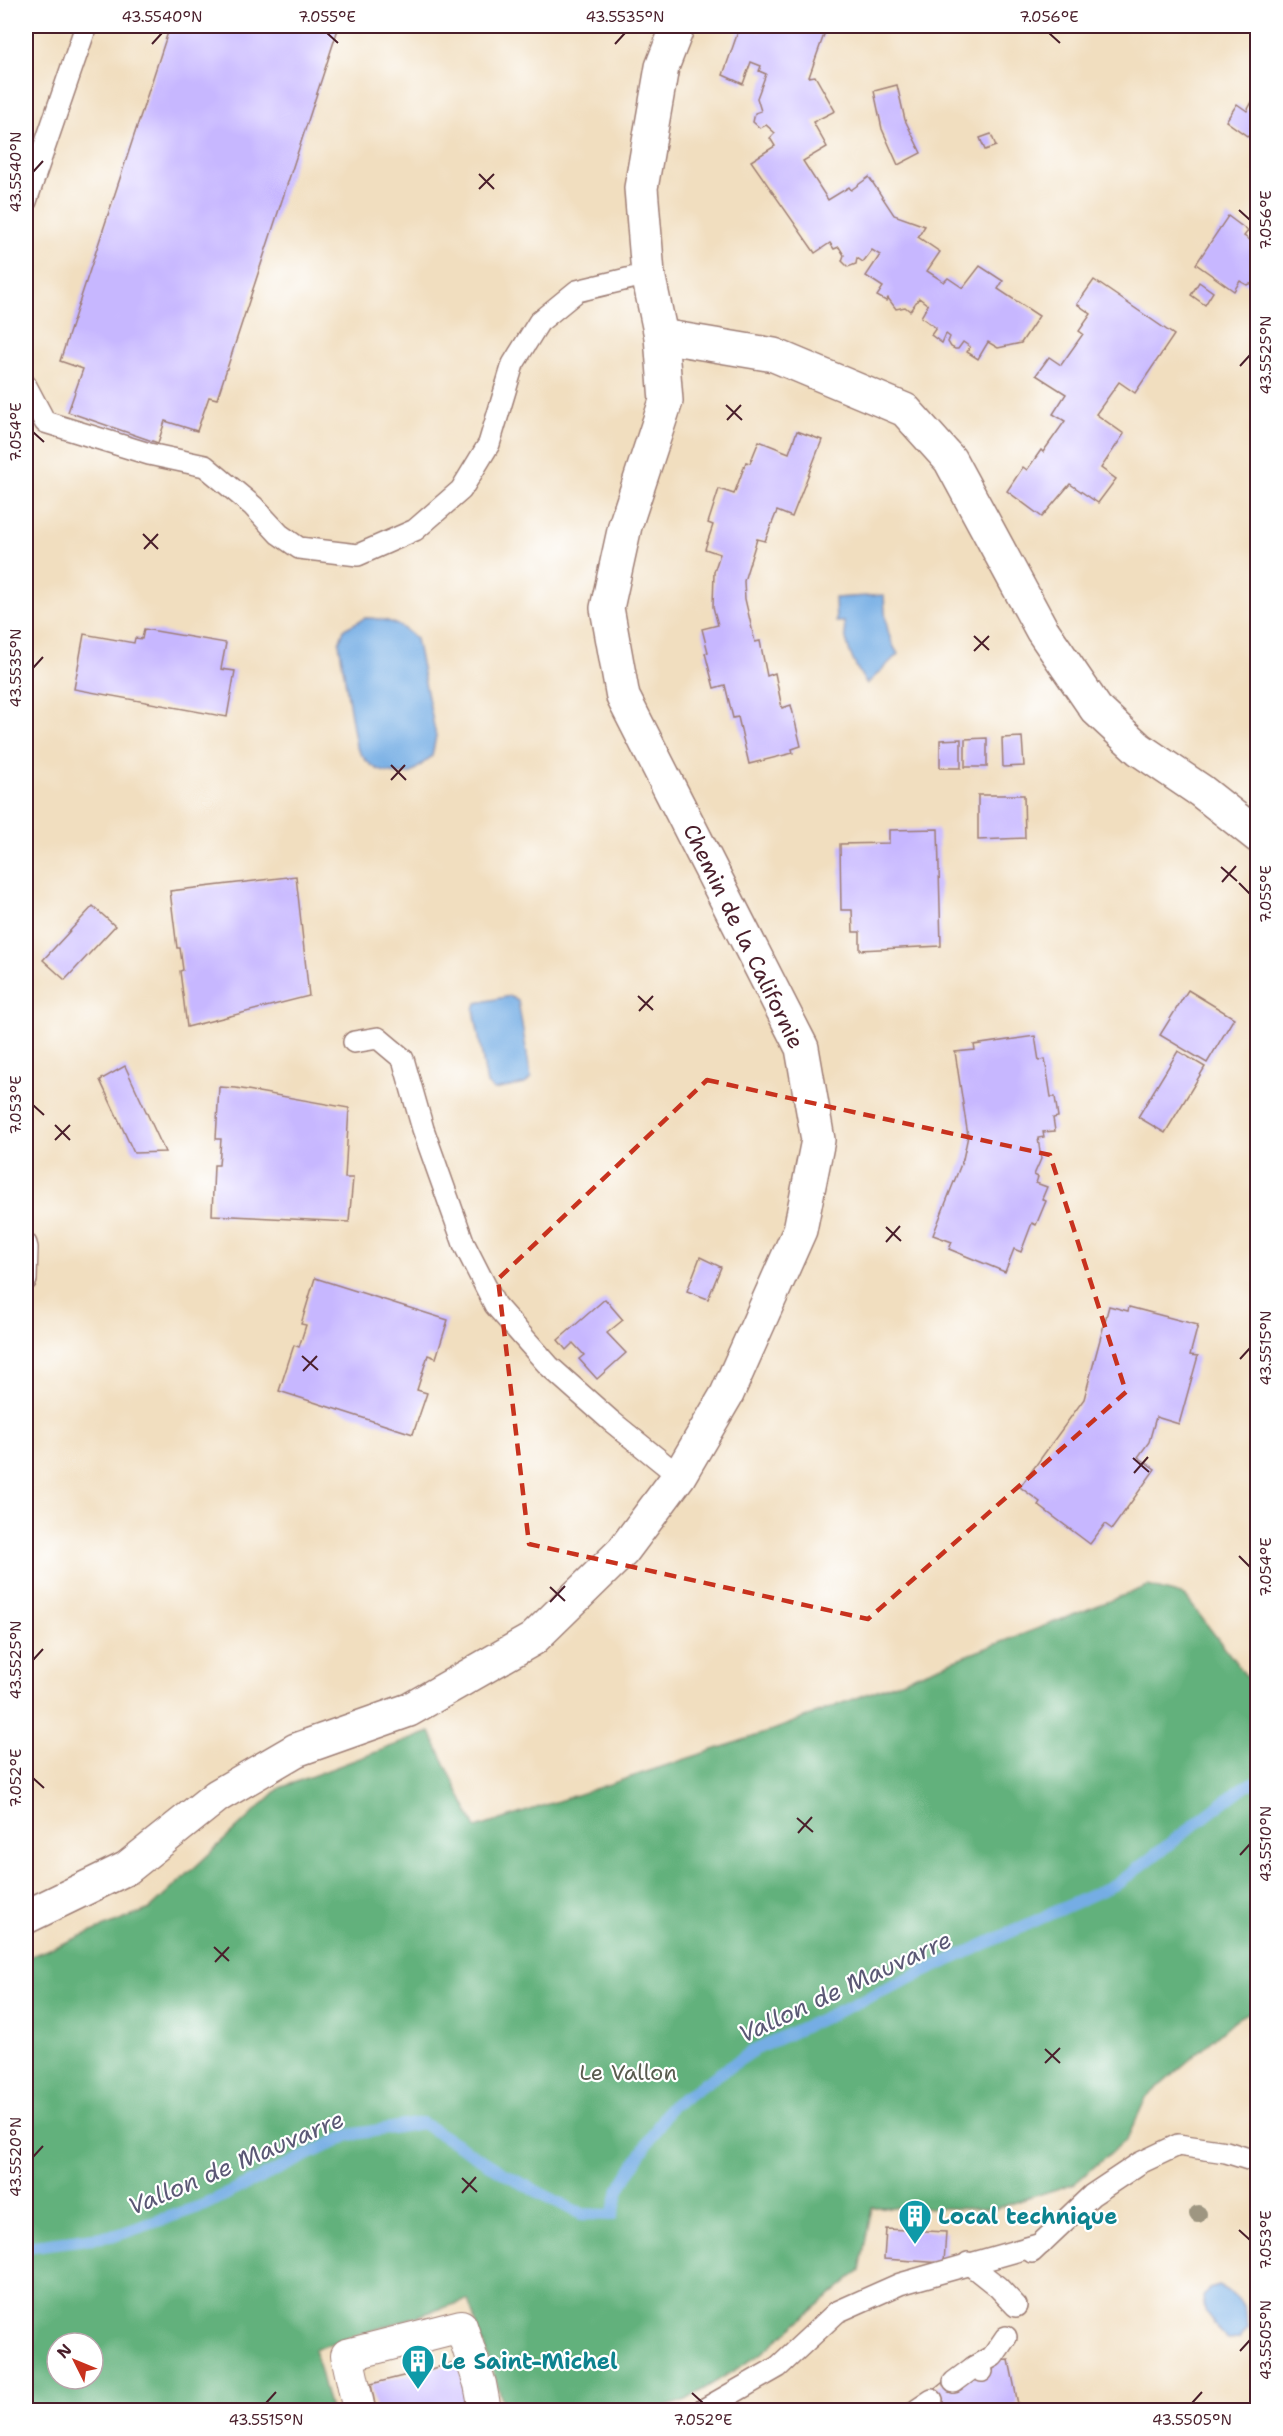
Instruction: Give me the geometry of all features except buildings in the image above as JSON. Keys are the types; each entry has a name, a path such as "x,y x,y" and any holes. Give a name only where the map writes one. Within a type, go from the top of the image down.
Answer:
{"street":[{"name":"Chemin de la Californie","path":"26,1917 127,1868 217,1796 296,1750 409,1710 532,1639 623,1551 679,1476 727,1394 800,1230 818,1140 802,1048 623,697 607,608 625,526 666,401 661,336 648,274 642,188 662,67 678,26"},
{"path":"661,336 774,356 905,410 950,460 1042,630 1096,709 1139,749 1201,791 1257,836"},
{"path":"358,2410 347,2355 461,2326 480,2384 485,2410"}],"lane":[{"path":"26,201 86,26"},
{"path":"26,386 45,422 149,453 205,466 252,506 279,534 299,548 358,555 415,530 461,490 489,444 513,364 539,322 577,291 648,274"},
{"path":"354,1042 378,1038 403,1059 423,1128 464,1244 495,1305 549,1366 611,1421 679,1476"},
{"path":"26,1244 26,1280"},
{"path":"703,2410 777,2367 837,2312 900,2284 968,2263 1037,2248 1092,2195 1140,2163 1178,2145 1226,2152 1257,2162"},
{"path":"968,2263 998,2287 1016,2306"},
{"path":"954,2382 978,2369 993,2356 1006,2337"}],"highlighted area":[{"path":"707,1080 1050,1155 1126,1392 868,1619 529,1544 498,1279"}],"green space":[{"name":"Le Vallon","path":"1148,1586 1185,1596 1253,1685 1257,1685 1257,2008 1235,2020 1146,2098 1127,2139 1075,2183 994,2209 872,2207 860,2270 761,2354 686,2400 657,2410 506,2410 468,2300 314,2349 330,2410 26,2410 26,1958 150,1909 280,1788 430,1732 476,1828 768,1732"}],"water":[{"path":"884,595 889,633 898,654 867,684 851,655 844,622 836,622 835,598"},
{"path":"365,618 393,623 405,629 416,639 436,736 432,756 410,774 384,772 372,766 356,746 339,643 344,629"},
{"path":"510,996 518,1001 531,1078 525,1084 494,1090 487,1084 474,1009 477,1003"},
{"path":"1219,2286 1236,2297 1246,2314 1248,2327 1239,2339 1228,2340 1224,2337 1205,2311 1203,2297 1209,2289"}],"waterway":[{"name":"Vallon de Mauvarre","path":"26,2247 117,2235 204,2205 349,2135 422,2123 513,2179 581,2214 613,2215 619,2189 670,2107 756,2049 1120,1882 1246,1785 1258,1782"}],"place":[{"name":"Local technique","path":"915,2245"},
{"name":"Le Saint-Michel","path":"418,2390"}]}
